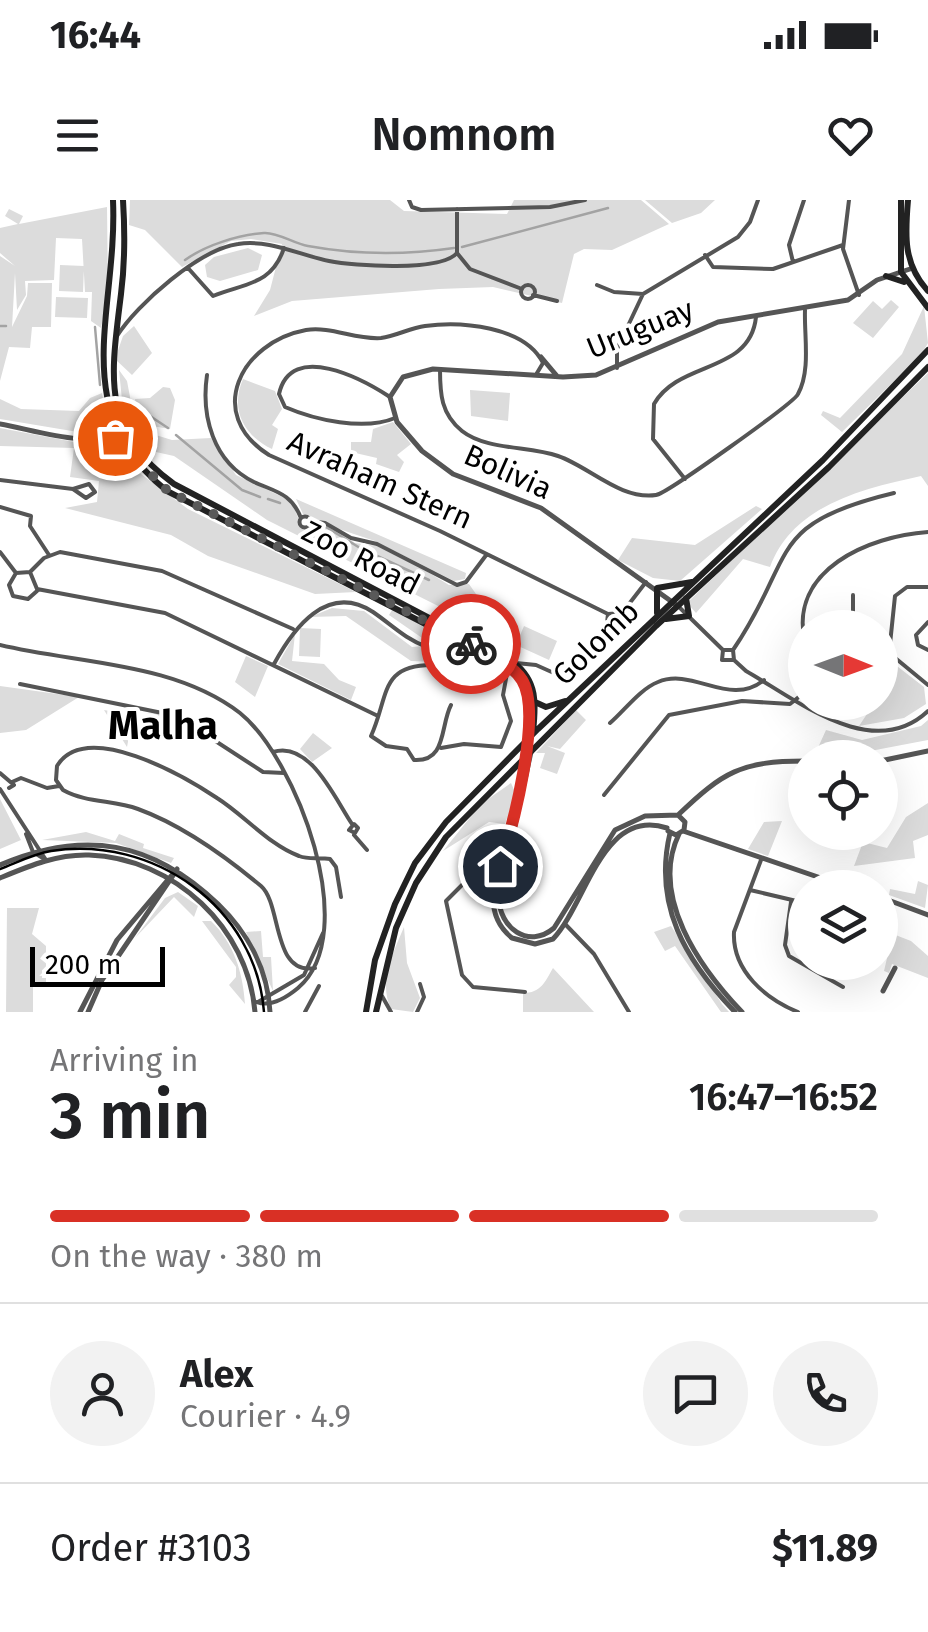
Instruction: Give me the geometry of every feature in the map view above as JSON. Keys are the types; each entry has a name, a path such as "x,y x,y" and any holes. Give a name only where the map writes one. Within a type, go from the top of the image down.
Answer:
{"main road":[{"path":"113,200 114,260 103,370 110,418 118,430"},
{"path":"118,430 115,341 125,250 123,200"},
{"path":"907,202 902,272 907,285 928,308"},
{"path":"907,202 910,269 928,291"},
{"path":"900,259 886,276 907,285"},
{"name":"Golomb","path":"366,1012 378,949 416,863 446,822 879,405 928,350"},
{"name":"Golomb","path":"675,603 687,597 829,467 928,368"},
{"path":"110,418 103,435 122,442"},
{"name":"Zoo Road","path":"118,430 122,442 168,491 509,663 521,678"},
{"name":"Zoo Road","path":"118,430 174,484 509,663 530,680"},
{"path":"655,622 660,603 656,588 696,580"},
{"path":"655,622 689,616 687,597"},
{"name":"Golomb","path":"533,734 655,622"},
{"path":"441,645 461,640"},
{"path":"521,678 528,698 528,745"},
{"path":"528,745 533,734 535,702 530,680"},
{"path":"535,702 546,707 571,699"},
{"name":"Golomb","path":"376,1012 392,940 424,868 454,828 524,756 528,745"},
{"path":"510,770 521,776"}],"street":[{"path":"409,200 416,209 556,206 585,200"},
{"path":"616,368 617,349 643,294 738,236 750,222 758,200"},
{"path":"793,262 789,245 804,200"},
{"path":"849,200 843,245 859,295"},
{"path":"457,209 457,253 470,269 522,288 531,286 534,295 557,301"},
{"path":"115,341 138,313 188,267 234,244 284,248 332,262 374,264 436,263 457,253"},
{"path":"704,255 714,266 760,270 843,245"},
{"path":"188,267 213,296 268,276 278,266 284,248"},
{"name":"Uruguay","path":"390,397 403,377 440,369 590,376 709,326 805,310 859,295 886,276 910,269"},
{"path":"597,286 643,294"},
{"path":"120,306 124,316 138,313"},
{"path":"440,369 442,404 468,436 556,456 632,494 666,492 734,440 787,409 801,388 805,310"},
{"path":"685,479 654,439 654,404 668,387 732,356 752,340 756,316"},
{"name":"Avraham Stern","path":"541,357 512,338 459,324 419,327 376,339 305,330 261,351 243,370 236,387 238,422 261,450 608,614"},
{"path":"532,376 542,369 541,357"},
{"path":"541,357 560,377"},
{"path":"390,397 363,380 326,368 294,374 282,383 279,394 286,407 320,419 374,423 395,418"},
{"path":"207,374 206,414 220,451 240,474 291,498 301,518 330,524 351,538 377,544 457,585 470,578 487,554"},
{"name":"Bolivia","path":"390,397 395,418 440,466 541,508 612,563 675,603"},
{"path":"0,424 103,435 118,430"},
{"path":"0,480 72,489"},
{"path":"734,660 733,650 796,533 840,507 894,493"},
{"path":"0,507 31,516 30,526 49,555"},
{"path":"804,610 804,602 829,567 858,549 928,532"},
{"path":"0,552 16,573"},
{"path":"16,573 30,572 49,555 66,552 162,570 294,629"},
{"path":"30,572 37,589"},
{"path":"16,573 9,585 13,596 28,599 37,589"},
{"path":"434,665 408,666 396,674 371,736 386,746 407,749 414,760 424,760 441,748 464,744 501,747 511,721 503,695 509,663 565,678 605,640 608,614 622,613 646,582"},
{"path":"894,610 895,596 908,587 928,587"},
{"path":"37,589 156,610 378,716"},
{"path":"853,595 853,610"},
{"path":"675,603 723,650 733,650"},
{"path":"274,664 294,629 316,610 350,604 371,610 399,634 426,648 441,645 446,630"},
{"path":"928,622 916,634 918,644 928,650"},
{"path":"426,648 446,630"},
{"path":"0,646 200,688 253,724 284,772 307,821 325,924 310,970 293,992 269,1004 255,1003"},
{"path":"723,650 722,660 734,660 788,694"},
{"path":"898,660 928,684"},
{"path":"530,680 531,666"},
{"path":"507,678 521,678"},
{"path":"610,723 661,681 683,680 728,690 753,688 764,680"},
{"path":"20,684 178,716 262,772 284,772"},
{"path":"604,795 669,715 742,702 788,703"},
{"path":"441,748 451,705"},
{"path":"836,720 858,732 914,720 928,711"},
{"path":"528,745 500,912 515,932 539,937 563,923 615,830 645,816 674,816"},
{"path":"272,752 285,749 303,757 358,828 352,833 367,850"},
{"path":"59,786 56,766 67,754 120,750 218,798 296,855 334,862 341,897"},
{"path":"898,757 928,751"},
{"path":"524,756 495,875 495,916 512,938 540,944 553,939 619,834 640,824 668,830 683,828"},
{"path":"738,1012 670,916 663,880 668,830 674,816 692,799 736,768 788,763"},
{"path":"0,773 6,782 21,778 47,788 59,786 74,796 129,806 170,822 251,878 272,898 278,939 303,976"},
{"path":"9,788 12,782"},
{"path":"0,790 46,860"},
{"path":"692,799 669,870 675,914 738,1012"},
{"path":"674,816 683,828 702,838 793,870"},
{"path":"24,829 32,852 46,860"},
{"path":"0,865 40,849 107,846 177,869 243,932 262,968 269,1004"},
{"path":"0,878 46,860 109,858 169,880 223,925 248,974 255,1012"},
{"path":"761,860 734,932 736,951 760,993 798,1012"},
{"path":"84,1012 177,869"},
{"path":"506,873 468,880 446,901 464,980 473,987 525,992"},
{"path":"495,875 503,882"},
{"path":"750,890 788,901"},
{"path":"898,903 928,915"},
{"path":"563,923 594,954 629,1012"},
{"path":"788,923 788,953"},
{"path":"297,963 318,978 319,986 305,1012"},
{"path":"269,1004 310,970"},
{"path":"831,980 842,986"},
{"path":"883,992 889,980"},
{"path":"417,1012 424,997 420,984"},
{"path":"381,986 384,1004 391,1012"}],"shaded area":[{"path":"130,200 390,200 404,211 507,214 514,200 641,200 669,224 612,250 584,249 574,254 562,303 493,287 439,289 292,301 254,316 270,290 282,244 251,239 231,241 182,267 145,230 129,225"},
{"path":"645,200 715,200 701,213 672,223"},
{"path":"107,207 108,293 101,328 91,321 92,292 85,292 82,239 56,238 54,280 25,281 26,295 17,310 15,273 12,327 27,296 28,283 52,283 51,327 32,327 30,348 9,347 0,381 0,256 15,266 0,253 0,228 18,224 5,216 9,209 23,216 19,224"},
{"path":"248,248 262,255 258,270 220,281 207,277 205,265 214,257"},
{"path":"60,265 84,266 83,292 59,291"},
{"path":"56,297 88,298 87,318 55,317"},
{"path":"891,300 899,307 873,338 853,323 873,301 882,309"},
{"path":"924,306 928,343 921,355 842,432 821,415 823,411 840,418 902,354"},
{"path":"134,326 152,353 132,375 115,359 123,336"},
{"path":"119,370 127,381 136,429 172,440 211,438 236,475 291,501 303,529 329,526 355,543 377,546 449,585 469,584 476,594 468,621 267,520 174,456 138,448 124,420"},
{"path":"928,373 928,486 921,476 832,503 795,528 770,567 743,559 696,613 689,605 690,600"},
{"path":"243,379 275,391 282,409 272,425 278,429 272,449 253,436 242,420 238,401"},
{"path":"163,387 170,388 175,400 170,429 140,424 135,399 150,398"},
{"path":"470,390 510,393 508,421 471,416"},
{"path":"102,393 107,423 96,435 0,419 0,399 21,409 79,411 90,398"},
{"path":"393,422 411,444 397,455 404,462 399,472 376,464 377,458 351,452 351,442 371,442 373,429"},
{"path":"0,428 106,448 188,509 356,592 315,594 208,556 171,535 65,508 97,502 99,481 70,477 74,448 0,446"},
{"path":"296,499 466,573 465,579 454,581 375,541 312,520 303,514"},
{"path":"756,506 762,509 680,581 653,578 618,560 632,538 695,545"},
{"path":"481,600 507,613 498,631 472,618"},
{"path":"332,608 364,611 412,647 460,643 481,652 459,663 411,661 346,616 310,617"},
{"path":"392,610 438,630 439,635 425,640 389,615"},
{"path":"524,626 557,641 549,660 516,645"},
{"path":"300,628 321,629 320,657 299,656"},
{"path":"295,634 292,661 324,664 339,680 356,687 351,700 278,664"},
{"path":"246,656 268,666 255,697 235,682"},
{"path":"898,667 924,687 926,704 898,719"},
{"path":"0,686 79,697 26,730 0,733"},
{"path":"104,710 133,715 127,747"},
{"path":"576,710 586,720 560,749 547,746 565,753 557,774 540,768 545,753 536,753"},
{"path":"146,714 190,725 181,742 142,725"},
{"path":"863,720 893,720 859,726"},
{"path":"928,720 928,740 898,746 898,740 862,740 921,726"},
{"path":"826,730 862,740 821,740"},
{"path":"313,733 332,748 312,762 300,749"},
{"path":"511,783 515,792 505,824 489,822 443,851 481,804"},
{"path":"0,799 21,840 0,849"},
{"path":"928,803 928,835 913,841 915,858 854,866 860,850 898,850 898,830 906,817"},
{"path":"782,821 768,856 748,849 764,822"},
{"path":"86,832 115,841 119,834 144,844 143,848 174,858 171,863 116,843 42,840"},
{"path":"518,849 541,856 532,883 510,877"},
{"path":"918,881 928,885 925,908 898,898 898,891 915,894"},
{"path":"178,892 198,906 194,917 174,897 135,938 165,898"},
{"path":"7,908 39,908 32,934 46,946 46,982 33,983 33,1012 6,1012"},
{"path":"202,921 211,921 231,949 242,981 245,1004 229,985 236,977 236,967"},
{"path":"671,926 729,1012 721,1012 675,946 665,951 654,932"},
{"path":"404,927 407,963 420,998 413,1012 391,1009 387,999 388,968"},
{"path":"261,931 263,957 271,957 273,991 246,932"},
{"path":"898,936 911,941 928,956 928,978 898,966"},
{"path":"553,968 594,1012 523,1012 523,993 538,989"}],"waterway":[{"path":"462,247 608,208"},
{"path":"185,260 223,242 264,233 303,245 345,251 400,253 454,248"},
{"path":"0,326 6,326"},
{"path":"95,327 100,385"},
{"path":"135,406 168,428"},
{"path":"176,435 242,490 260,497"},
{"path":"268,499 280,503"},
{"path":"326,527 360,548 429,580"}],"tram line":[{"path":"0,869 44,852 89,849 126,855 161,867 193,886 220,911 242,940 257,974 264,1012"}],"way so far":[{"path":"115,438 168,491 471,644"}],"district":[{"name":"Malha","path":"163,725"}],"route":[{"path":"471,644 515,672 528,698 521,776 500,866"}]}
